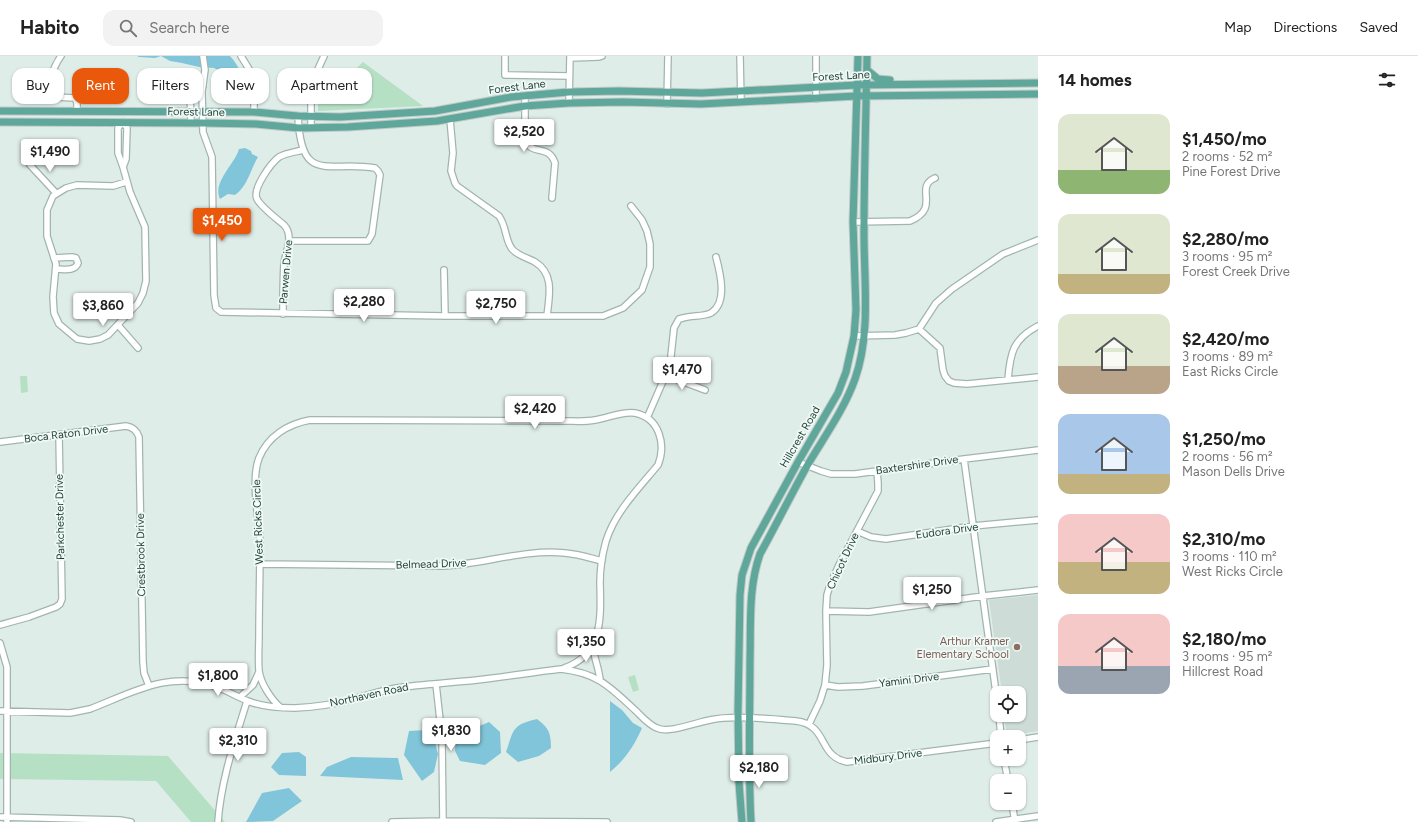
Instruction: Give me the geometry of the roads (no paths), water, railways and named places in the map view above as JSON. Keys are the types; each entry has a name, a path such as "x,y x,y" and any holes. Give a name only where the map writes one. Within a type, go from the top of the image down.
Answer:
{"main road":[{"name":"Hillcrest Road","path":"742,822 739,783 738,718 740,595 742,575 751,548 838,393 846,372 854,336 856,310 853,222 858,56"},
{"name":"Hillcrest Road","path":"751,822 749,764 752,596 755,569 760,554 807,466 846,400 855,378 864,336 864,222 867,56"},
{"path":"867,70 878,79 910,80 924,84"},
{"name":"Forest Lane","path":"0,111 254,112 311,117 347,117 436,111 524,96 569,92 619,91 667,93 816,88 857,85 995,82 1038,83"},
{"path":"995,82 995,94"},
{"name":"Forest Lane","path":"0,122 256,124 311,128 437,121 525,106 569,103 623,102 702,104 857,96 1038,94"},
{"path":"16,111 16,122"},
{"path":"123,122 124,111"},
{"path":"436,111 437,121"}],"street":[{"path":"60,56 52,76 51,92 54,97 57,98 75,98 77,103 77,111"},
{"path":"203,56 205,70 203,86 203,123 204,136 212,157 214,296 218,311 224,313 283,314 603,316 623,308 642,290 650,267 650,244 644,226 631,206"},
{"path":"241,56 254,79 254,112"},
{"path":"311,128 311,90 324,56"},
{"path":"505,56 505,75 569,76"},
{"path":"569,103 570,57 599,58 602,56"},
{"path":"667,104 668,56"},
{"path":"740,56 741,102"},
{"path":"816,56 816,99"},
{"path":"524,96 526,140 528,145 531,148 548,152 555,163 552,198"},
{"path":"191,104 191,123"},
{"path":"289,241 368,241 372,234 380,175 375,168 328,167 319,165 308,158 303,150 298,116"},
{"path":"450,119 453,153 451,171 455,183 457,186 499,216 504,222 508,240 513,250 536,262 548,274 550,282 547,316"},
{"path":"123,167 126,159 127,128 123,122 118,128 118,153 133,201 144,221 146,235 146,281 143,293 140,300 108,335 100,339 89,341 77,339 63,328 56,319 53,306 56,269 47,236 46,223 50,202 56,193 77,185 109,186 126,182"},
{"name":"Parwen Drive","path":"283,314 284,265 289,241 287,228 259,203 256,198 256,193 257,187 273,162 283,156 303,150"},
{"path":"30,164 56,193"},
{"path":"853,222 910,221 918,218 925,210 927,198 926,185 929,181 935,178"},
{"path":"854,336 894,335 919,329 936,303 952,289 1003,254 1038,240"},
{"path":"54,258 72,257 76,258 78,261 77,267 73,269 56,269"},
{"path":"600,680 599,671 594,658 593,646 601,615 602,561 607,540 622,510 658,465 661,458 661,438 658,431 647,418 671,357 673,333 676,324 683,318 711,313 719,304 721,297 721,279 716,257"},
{"path":"444,270 445,316"},
{"path":"118,325 138,348"},
{"path":"1008,380 1011,356 1016,345 1024,334 1038,326"},
{"path":"919,329 940,348 943,370 949,381 959,384 967,384 1038,377"},
{"path":"665,375 705,390"},
{"name":"West Ricks Circle","path":"240,697 254,685 259,672 260,564 259,524 255,483 256,471 264,448 272,438 289,426 310,420 586,421 630,413 642,415 647,418"},
{"name":"Boca Raton Drive","path":"0,442 126,426 131,428"},
{"name":"Crestbrook Drive","path":"131,428 136,431 139,437 142,662 149,686"},
{"name":"Parkchester Drive","path":"0,625 29,617 56,606 60,604 62,599 59,435"},
{"name":"Baxtershire Drive","path":"798,462 831,474 855,474 964,458 1038,450"},
{"path":"964,458 995,686"},
{"name":"Chicot Drive","path":"809,724 820,701 824,684 826,665 827,595 832,581 878,492 877,471"},
{"name":"Eudora Drive","path":"857,531 871,537 886,539 973,526 1038,520"},
{"name":"Belmead Drive","path":"260,564 443,566 524,554 555,552 602,561"},
{"path":"826,611 869,612 1038,590"},
{"path":"0,643 7,667 7,820"},
{"path":"561,669 579,661 593,646"},
{"name":"Northaven Road","path":"0,711 80,711 90,709 149,686 168,681 192,681 217,687 257,704 280,707 301,707 335,704 388,690 561,669 579,672 600,680 611,688 649,723 661,730 669,730 710,720 738,718 750,719"},
{"name":"Yamini Drive","path":"824,684 838,687 863,686 993,669"},
{"name":"West Ricks Circle","path":"259,672 269,694 274,702 280,707"},
{"path":"436,684 442,738 443,821"},
{"path":"218,822 221,797 231,751 247,701"},
{"path":"750,719 795,721 809,724"},
{"name":"Midbury Drive","path":"809,724 818,732 832,756 847,762 990,744"},
{"path":"1026,739 1038,737"},
{"path":"1013,810 1015,821"},
{"path":"996,822 1015,821 1038,816"},
{"path":"0,818 7,820 120,820 132,822"},
{"path":"392,822 607,822"}],"water":[{"path":"137,56 161,56 155,58"},
{"path":"161,56 230,56 239,68 199,67 170,61"},
{"path":"245,148 258,157 248,178 243,187 235,195 228,194 220,199 218,193 221,180 237,155 239,149"},
{"path":"610,701 622,710 633,723 642,728 629,752 610,772"},
{"path":"537,719 547,728 551,748 539,756 518,762 506,752 513,733 518,726 523,723"},
{"path":"489,722 500,732 501,753 485,765 460,761 455,751 456,738 464,738 470,730"},
{"path":"426,730 434,738 438,754 434,772 422,781 404,755 409,731"},
{"path":"299,752 306,757 306,776 279,775 271,767 282,753"},
{"path":"351,757 398,758 403,780 320,776 327,767"},
{"path":"289,788 302,801 273,821 246,822 262,793"}],"place":[{"name":"Arthur Kramer Elementary School","path":"1017,647"}]}
